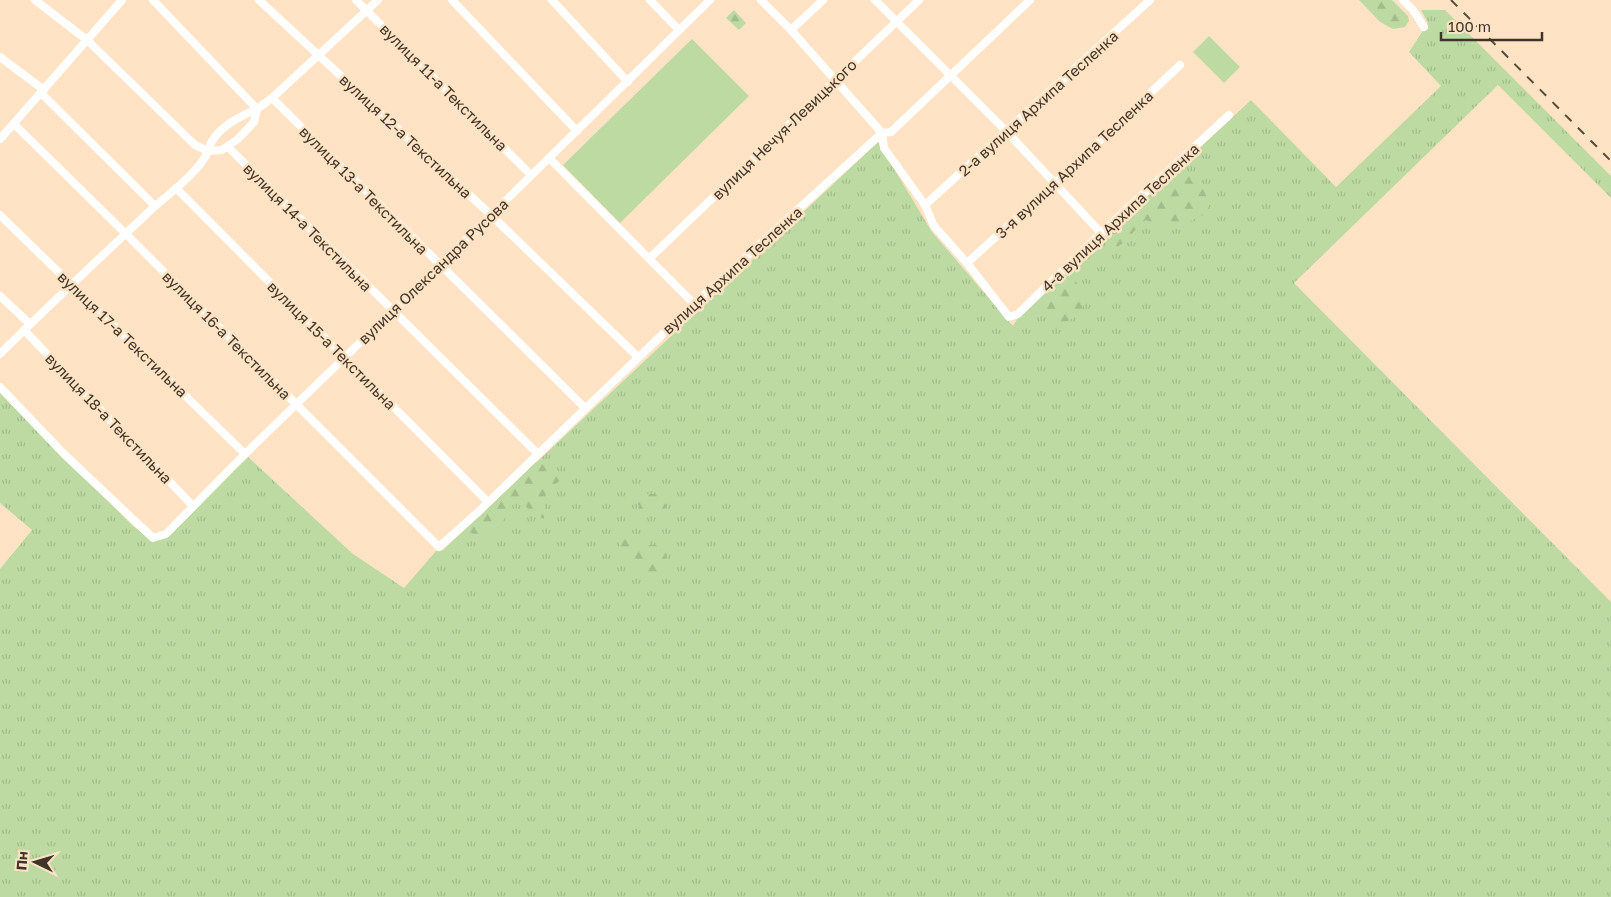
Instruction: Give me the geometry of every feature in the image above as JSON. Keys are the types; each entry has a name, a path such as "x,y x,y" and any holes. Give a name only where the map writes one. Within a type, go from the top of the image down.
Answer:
{"street":[{"path":"35,0 86,40 196,145 208,151 222,150 228,147 254,122 257,109"},
{"path":"0,139 122,0"},
{"path":"152,0 257,109"},
{"name":"вулиця 12-а Текстильна","path":"260,0 491,215 638,357"},
{"name":"вулиця 11-а Текстильна","path":"356,0 531,175"},
{"path":"0,354 72,283 205,159 214,138 236,118 257,109 272,98 378,0"},
{"path":"452,0 577,131"},
{"path":"552,0 628,82"},
{"path":"650,0 679,30"},
{"name":"вулиця Олександра Русова","path":"0,387 64,454 153,538 166,534 245,454 710,0"},
{"path":"761,0 791,30 882,133 884,148 925,205 934,226 966,263"},
{"path":"791,30 823,0"},
{"path":"876,0 1007,132 1101,233"},
{"name":"вулиця Нечуя-Левицького","path":"650,258 919,0"},
{"name":"вулиця Архипа Тесленка","path":"440,547 694,304 882,133 891,132 1030,0"},
{"name":"2-а вулиця Архипа Тесленка","path":"925,205 1150,0"},
{"path":"1403,0 1413,10 1424,27"},
{"path":"0,57 42,92 155,206"},
{"name":"3-я вулиця Архипа Тесленка","path":"966,263 1055,184 1180,65"},
{"name":"вулиця 13-а Текстильна","path":"272,98 585,408"},
{"name":"4-а вулиця Архипа Тесленка","path":"966,263 1010,317 1018,314 1101,233 1229,115"},
{"name":"вулиця 16-а Текстильна","path":"14,124 440,547"},
{"name":"вулиця 14-а Текстильна","path":"228,147 538,454"},
{"path":"549,158 694,304"},
{"name":"вулиця 15-а Текстильна","path":"176,188 488,502"},
{"name":"вулиця 17-а Текстильна","path":"0,214 245,454"},
{"name":"вулиця 18-а Текстильна","path":"0,296 193,506"}],"green space":[{"path":"1359,0 1392,0 1408,16 1409,21 1405,27 1393,29 1380,22"},
{"path":"734,10 746,23 739,30 726,18"},
{"path":"1421,10 1445,10 1611,176 1611,198 1498,85 1294,283 1611,602 1611,897 0,897 0,569 32,530 0,503 0,393 134,527 147,535 171,532 248,457 353,554 404,588 436,551 443,550 878,142 932,232 1013,326 1019,316 1251,100 1336,187 1441,86 1409,52 1428,23"},
{"path":"1209,36 1240,67 1224,83 1193,52"},
{"path":"692,39 749,96 620,223 563,165"},
{"path":"1181,167 1204,189 1209,205 1203,215 1176,227 1163,227 1146,220 1124,243 1114,248 1111,241 1124,220"},
{"path":"1063,278 1074,279 1081,288 1083,309 1069,320 1057,322 1046,316 1034,304 1050,287"},
{"path":"544,460 562,479 546,492 544,519 532,514 521,500 512,505 500,527 482,539 466,530 536,462"},
{"path":"643,494 656,494 667,506 661,512 640,511 638,503"},
{"path":"648,531 649,545 665,544 666,562 654,579 633,565 618,542 624,537 629,544"}],"railway":[{"path":"1451,0 1611,161"}]}
